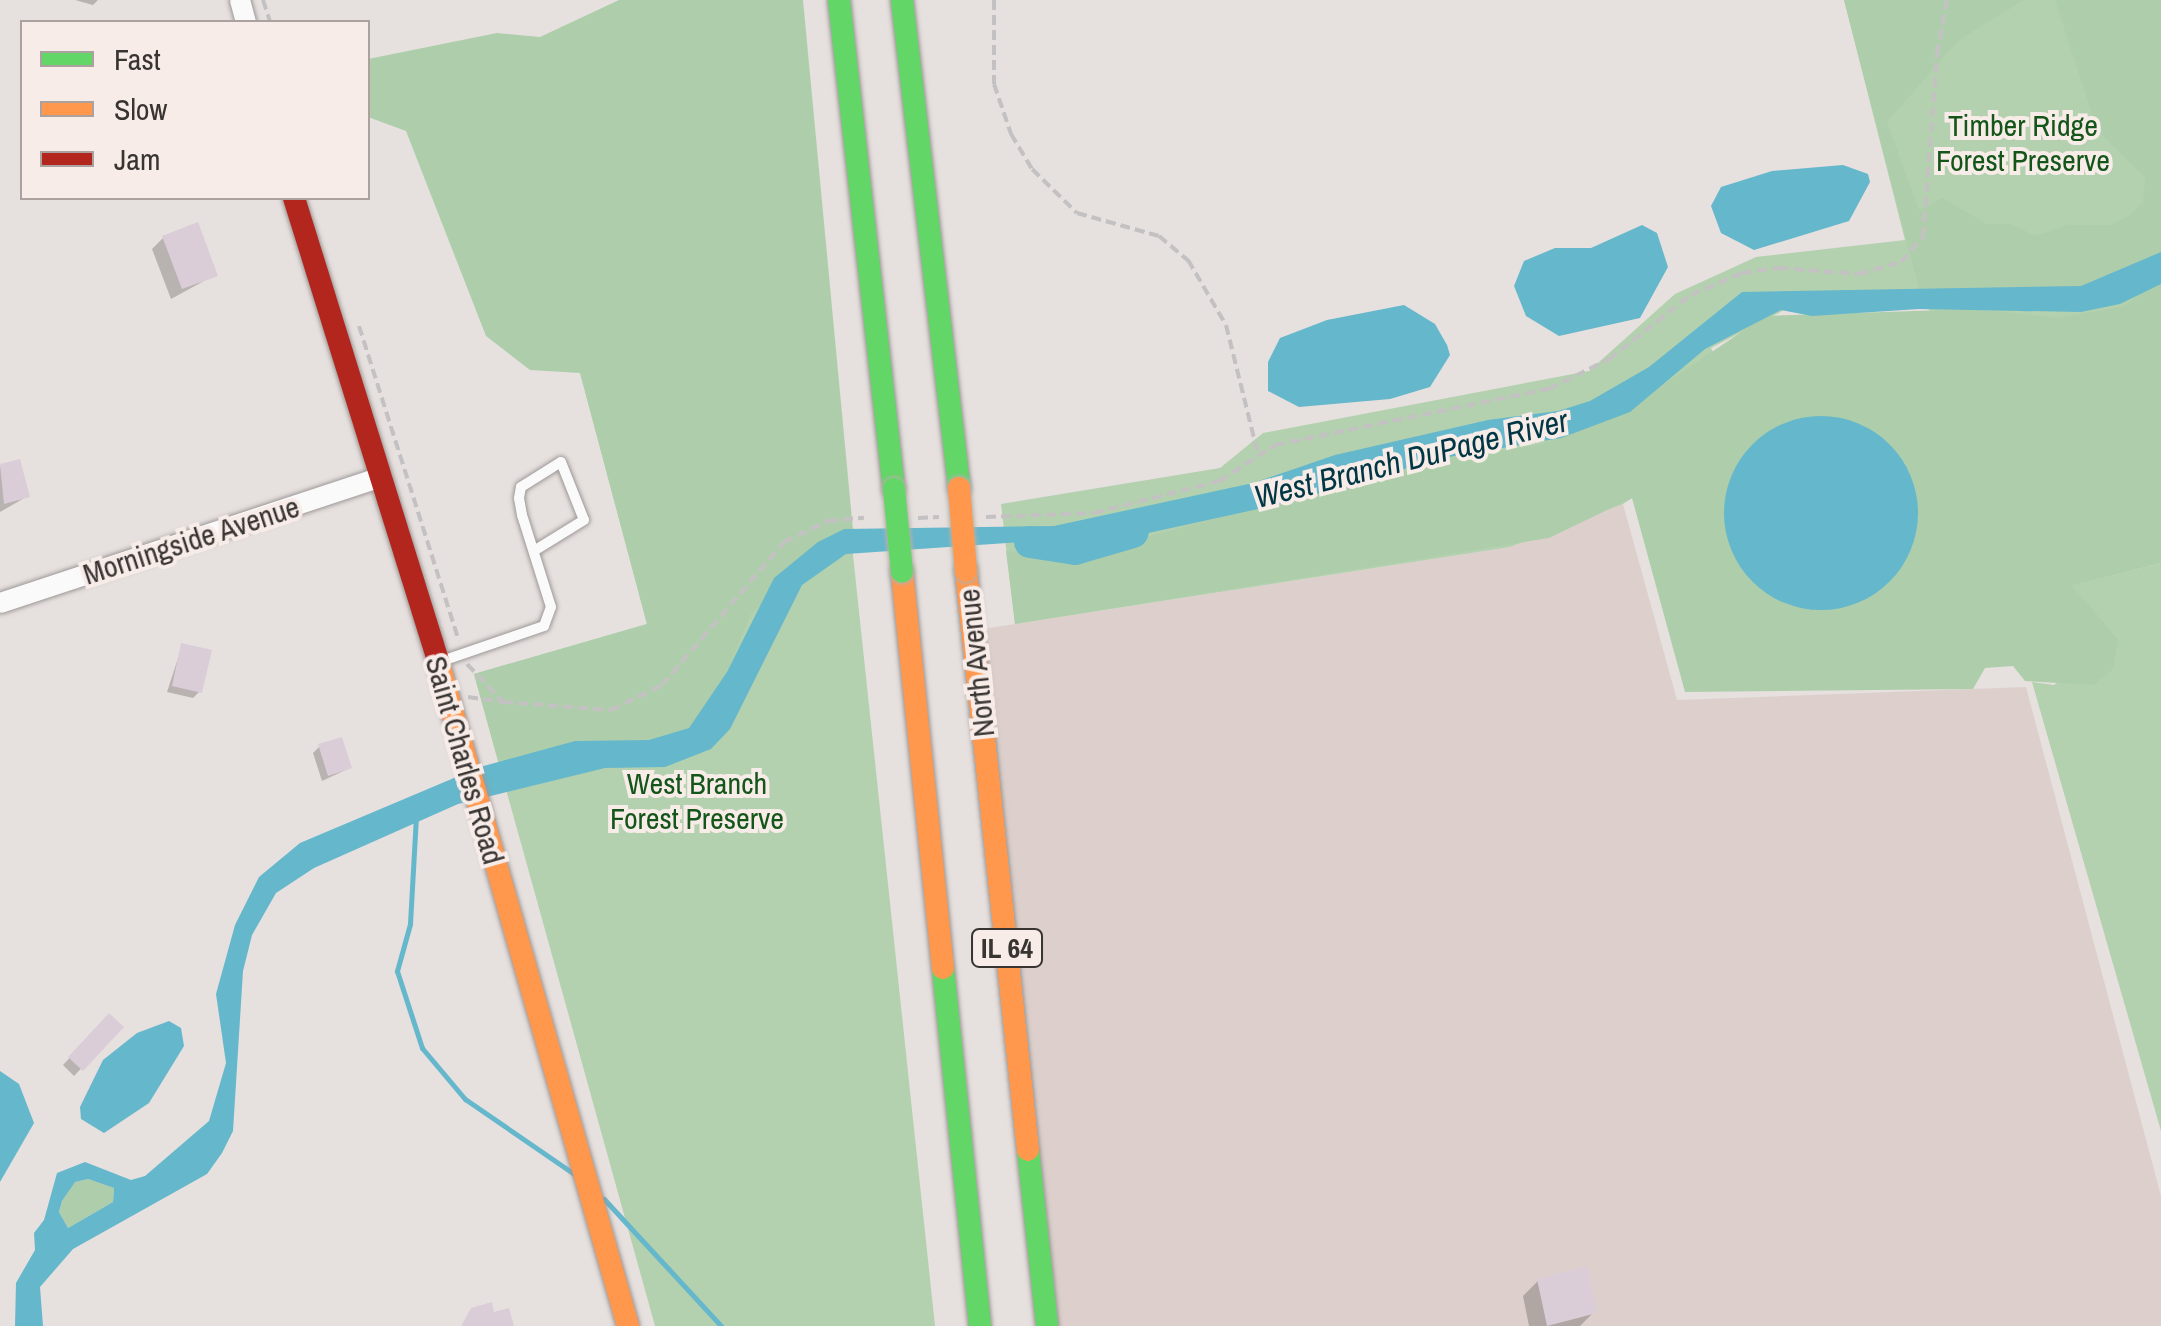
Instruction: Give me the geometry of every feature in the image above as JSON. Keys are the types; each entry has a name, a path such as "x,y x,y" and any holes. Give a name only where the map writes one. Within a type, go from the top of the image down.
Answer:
{"main road":[{"name":"IL 64","path":"839,0 980,1326"},
{"name":"North Avenue","path":"902,0 959,488 1047,1326"},
{"name":"Saint Charles Road","path":"295,200 438,662 628,1326"}],"street":[{"name":"Morningside Avenue","path":"0,603 382,476"}],"lane":[{"path":"438,662 544,626 551,606 534,551 521,488 561,462 584,520 581,528 534,551"}],"path":[{"path":"994,0 994,84 1011,134 1032,169 1077,214 1158,236 1188,260 1226,325 1258,454"},
{"path":"984,517 1094,513 1220,480 1258,454 1428,410 1549,390 1609,359 1718,280 1779,268 1858,274 1913,254 1923,237 1930,181 1936,54 1948,0"},
{"path":"909,518 939,517"},
{"path":"446,693 503,702"}],"shaded area":[{"path":"1623,504 1677,700 2026,687 2161,1196 2161,1326 1054,1326 983,629 1510,547"}],"green space":[{"path":"619,0 803,0 853,530 844,529 751,614 727,672 689,728 649,740 575,741 498,761 474,674 647,624 580,373 530,370 486,336 406,131 370,118 370,59 497,33 540,37"},
{"name":"West Branch Forest Preserve","path":"794,0 935,1326 655,1326 474,674 647,624 494,49"},
{"name":"Timber Ridge Forest Preserve","path":"1844,0 2161,0 2161,533 1923,304 1788,308 1711,348 1747,423 1623,504 1510,547 1015,624 1001,504 1220,468 1263,433 1589,371 1675,294 1756,257 1905,240"},
{"path":"1844,0 2024,0 1959,40 1887,122 1919,210 1942,198 1987,224 2012,224 2036,236 2067,225 2111,225 2130,215 2143,202 2145,178 2097,130 2055,0 2161,0 2161,252 2081,286 1919,289"},
{"path":"2161,280 2161,563 2072,586 2118,638 2113,669 2094,685 2025,681 2013,666 1985,668 1973,689 1685,692 1632,498 1549,538 1015,624 1006,551 1071,557 1435,460 1539,445 1617,416 1765,316 1975,309 2059,318 2124,306"},
{"path":"2161,563 2161,1131 2032,682 2054,685 2118,638 2071,586"},
{"path":"88,1179 114,1188 113,1202 68,1228 59,1212 62,1201 74,1182"}],"water":[{"path":"1843,165 1868,174 1870,182 1849,221 1754,250 1721,233 1711,206 1721,187 1772,171"},
{"path":"1642,225 1657,233 1668,267 1640,318 1559,336 1526,316 1514,286 1524,261 1555,248 1591,248"},
{"path":"2161,252 2161,284 2120,304 2081,312 1919,309 1812,316 1781,310 1705,349 1630,412 1561,438 1443,458 1281,504 1057,553 1020,542 846,554 802,585 730,729 711,749 665,767 605,768 458,804 314,868 276,893 252,935 243,971 233,1131 222,1153 207,1174 73,1249 40,1287 43,1326 15,1326 16,1283 35,1250 34,1233 44,1220 57,1173 85,1162 131,1180 145,1176 209,1121 226,1063 216,994 235,925 259,877 300,843 480,767 575,741 649,740 689,728 727,672 774,578 818,542 844,529 1054,526 1253,483 1335,455 1488,420 1558,411 1590,401 1649,367 1742,292 2081,286","holes":["88,1179 114,1188 113,1202 68,1228 59,1212 75,1182"]},
{"path":"1404,305 1435,324 1447,345 1450,355 1430,387 1390,399 1299,407 1268,391 1268,362 1280,338 1327,320"},
{"path":"1821,416 1858,423 1890,444 1911,476 1918,513 1911,550 1890,582 1858,603 1821,610 1784,603 1752,582 1731,550 1724,513 1731,476 1752,444 1784,423"},
{"path":"169,1021 181,1028 184,1046 149,1103 104,1133 81,1119 80,1107 103,1060 137,1033"},
{"path":"0,1071 19,1084 34,1123 0,1182"}],"building":[{"path":"198,222 218,276 182,289 162,236"},
{"path":"20,459 30,497 4,504 0,464"},
{"path":"181,643 212,650 202,693 172,686"},
{"path":"342,737 352,768 328,776 318,744"},
{"path":"109,1013 124,1027 83,1071 68,1057"},
{"path":"1587,1266 1597,1313 1547,1326 1537,1279"},
{"path":"492,1302 494,1312 509,1308 514,1326 461,1326 471,1308"}],"waterway":[{"name":"West Branch DuPage River","path":"1030,542 1075,549 1133,532"},
{"path":"416,816 410,924 397,971 422,1048 465,1099 574,1174"},
{"path":"604,1199 721,1326"}],"traffic: fast":[{"path":"839,0 894,489"},
{"path":"902,0 959,488"},
{"path":"894,489 902,572"},
{"path":"943,968 980,1326"},
{"path":"1028,1150 1047,1326"}],"traffic: slow":[{"path":"959,488 966,571"},
{"path":"966,571 1028,1150"},
{"path":"902,572 943,968"},
{"path":"437,658 628,1326"}],"traffic: jam":[{"path":"295,200 437,658"}]}
